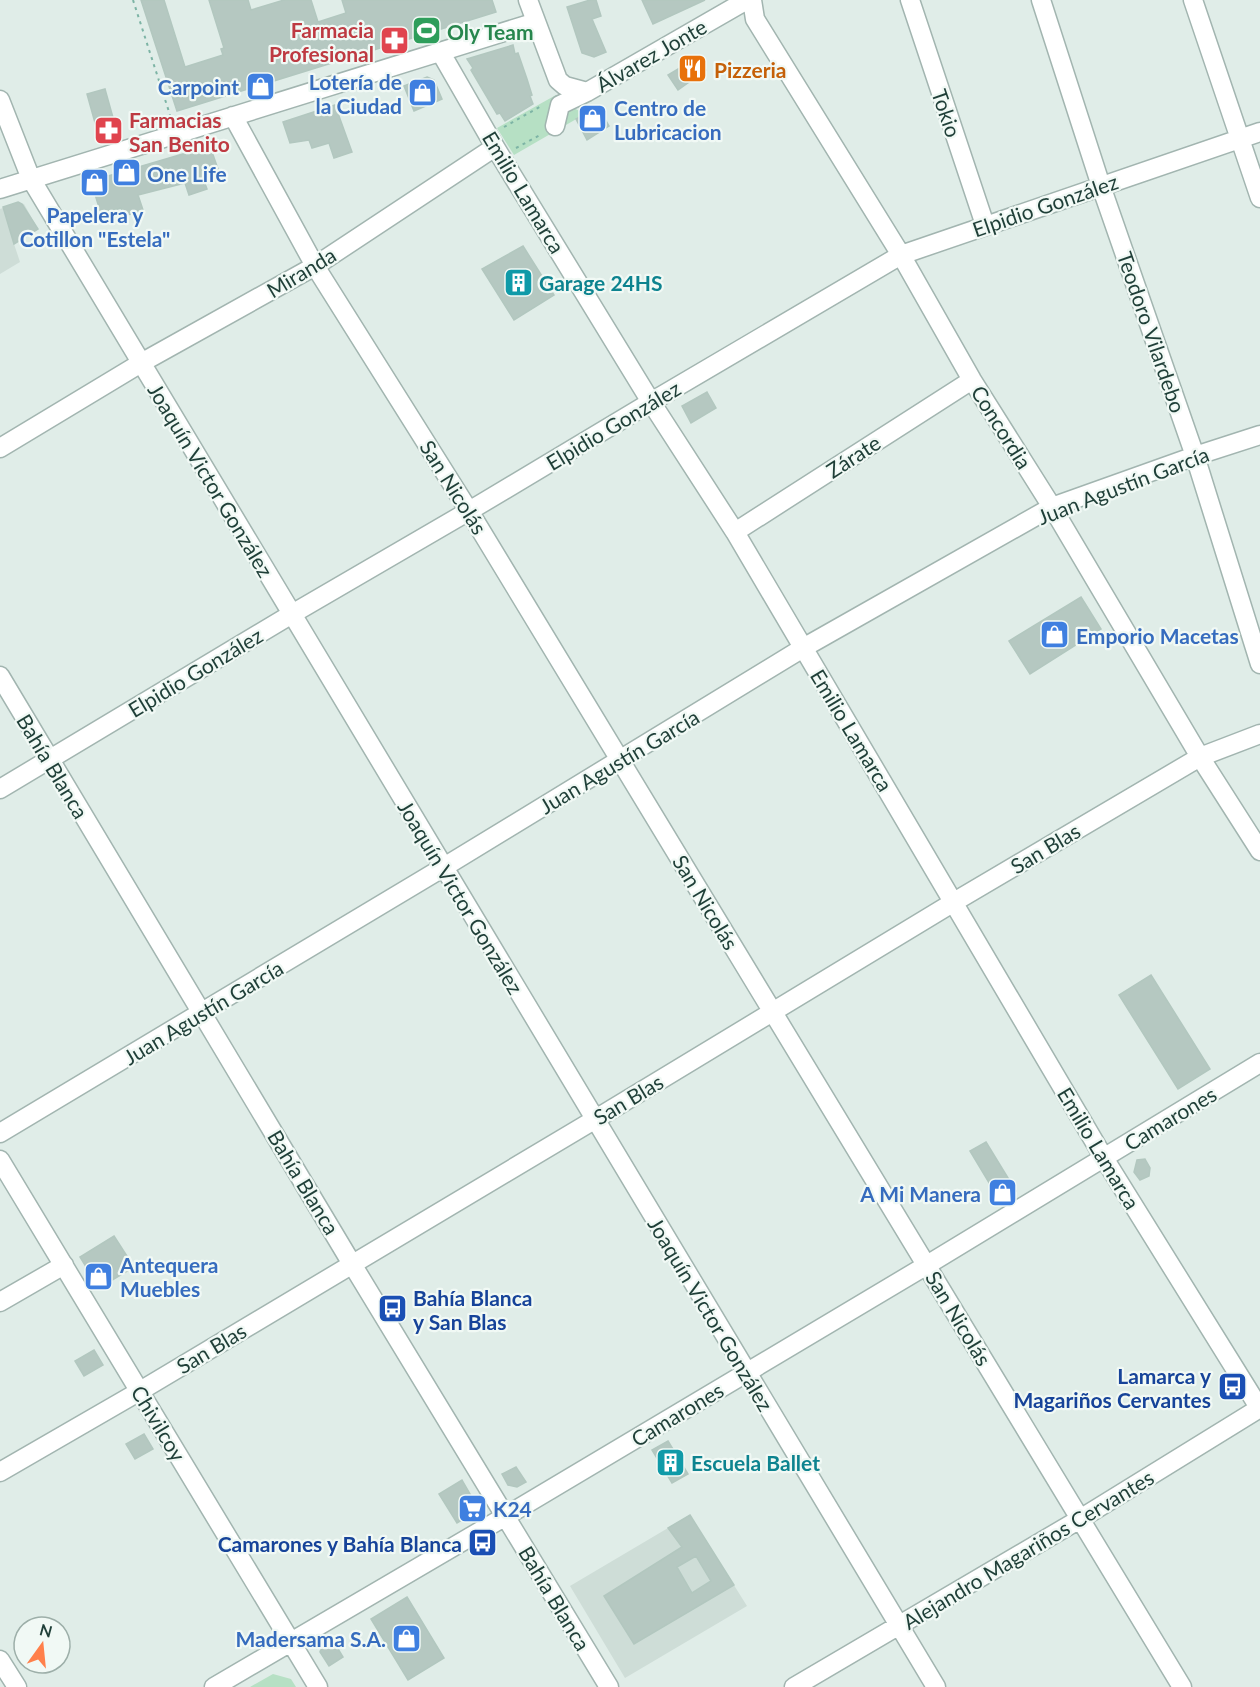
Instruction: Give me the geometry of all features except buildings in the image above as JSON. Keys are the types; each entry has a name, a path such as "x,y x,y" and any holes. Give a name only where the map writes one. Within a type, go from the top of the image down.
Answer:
{"street":[{"path":"528,0 558,80 565,86 587,92"},
{"name":"Álvarez Jonte","path":"587,92 747,0"},
{"name":"Concordia","path":"752,0 755,19 901,255 972,380 1052,507 1200,757 1260,851"},
{"name":"Tokio","path":"910,0 985,225"},
{"name":"Teodoro Vilardebo","path":"1041,0 1101,186 1195,456 1260,664"},
{"path":"1193,0 1260,198"},
{"path":"0,189 536,22"},
{"name":"Emilio Lamarca","path":"441,53 491,140 651,402 735,532 1104,1158 1260,1409"},
{"path":"555,126 560,105 587,92"},
{"name":"Joaquín Victor González","path":"0,100 31,179 936,1687"},
{"name":"San Nicolás","path":"233,116 315,266 469,511 1182,1687"},
{"name":"Elpidio González","path":"0,789 901,255 1260,132"},
{"name":"Miranda","path":"0,448 141,363 315,266 491,140"},
{"name":"Zárate","path":"735,532 972,380"},
{"name":"Juan Agustín García","path":"0,1133 620,761 803,648 1052,507 1260,435"},
{"name":"Bahía Blanca","path":"0,676 352,1264 609,1687"},
{"name":"San Blas","path":"0,1472 140,1391 954,902 1200,757 1260,734"},
{"name":"Camarones","path":"214,1687 506,1516 1260,1064"},
{"name":"Chivilcoy","path":"0,1160 318,1687"},
{"path":"0,1302 64,1264"},
{"name":"Alejandro Magariños Cervantes","path":"794,1687 1080,1519 1260,1409"},
{"path":"0,1660 16,1687"}],"path":[{"path":"133,0 176,135"},
{"path":"491,140 506,126 547,103 560,105"},
{"path":"491,140 518,148 555,126"}],"shaded area":[{"path":"19,203 24,204 38,229 14,244 20,262 0,274 0,209"},
{"path":"690,1515 747,1606 625,1678 570,1586"}],"green space":[{"path":"556,95 561,101 585,114 514,155 497,128"},
{"path":"273,1674 291,1679 296,1687 250,1687"}],"place":[{"name":"Oly Team","path":"426,31"},
{"name":"Farmacia Profesional","path":"395,41"},
{"name":"Pizzeria","path":"693,69"},
{"name":"Carpoint","path":"260,86"},
{"name":"Lotería de la Ciudad","path":"423,93"},
{"name":"Centro de Lubricacion","path":"593,119"},
{"name":"Farmacias San Benito","path":"108,131"},
{"name":"One Life","path":"126,173"},
{"name":"Papelera y Cotillon \"Estela\"","path":"95,183"},
{"name":"Garage 24HS","path":"518,282"},
{"name":"Emporio Macetas","path":"1055,635"},
{"name":"A Mi Manera","path":"1002,1193"},
{"name":"Antequera Muebles","path":"99,1276"},
{"name":"Bahía Blanca y San Blas","path":"392,1309"},
{"name":"Lamarca y Magariños Cervantes","path":"1232,1387"},
{"name":"Escuela Ballet","path":"670,1462"},
{"name":"K24","path":"472,1508"},
{"name":"Camarones y Bahía Blanca","path":"483,1543"},
{"name":"Madersama S.A.","path":"407,1638"}]}
